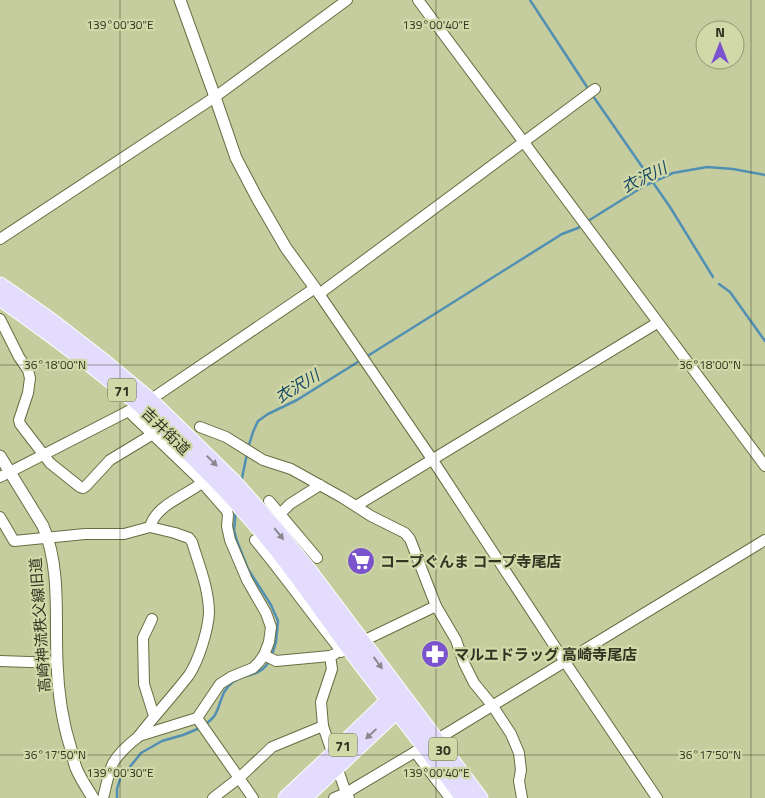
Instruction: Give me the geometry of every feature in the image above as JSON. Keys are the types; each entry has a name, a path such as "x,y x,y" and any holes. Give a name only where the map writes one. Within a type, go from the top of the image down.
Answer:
{"main road":[{"name":"吉井街道","path":"0,284 88,349 139,405 195,459 248,516 351,647"},
{"name":"吉井街道","path":"0,298 97,369 232,480 304,564 351,647"},
{"name":"71","path":"286,798 334,761 397,700 351,647"},
{"name":"30","path":"397,700 425,746 463,798"},
{"name":"30","path":"425,746 480,798"},
{"name":"71","path":"304,798 334,761"}],"street":[{"path":"180,0 236,158 286,248 432,459 657,798"},
{"path":"0,240 215,97 347,0"},
{"path":"418,0 765,466"},
{"path":"5,474 139,405 317,291 596,89"},
{"path":"0,320 28,370 30,378 28,393 19,420 20,424 50,463 80,487 83,488 88,484 110,460 153,434"},
{"path":"356,506 657,323"},
{"path":"103,798 113,763 128,744 138,737 197,718 220,684 230,677 254,668 259,662 269,642 271,627 266,613 247,580 230,540 227,526 227,511 203,482 153,434 139,405"},
{"path":"200,427 226,437 263,460 291,468 371,516 404,533 410,539 436,606 456,640 464,663 474,683 492,705 511,734 519,753 521,770 519,781 522,798"},
{"name":"高崎神流秩父線旧道","path":"0,456 5,474 43,526 48,538 54,564 60,706 76,768 93,798"},
{"path":"150,527 155,516 165,506 203,482"},
{"path":"281,513 290,504 320,485"},
{"path":"270,501 318,558"},
{"path":"0,517 14,541 86,534 124,534 150,527 182,535 189,538 192,542 207,593 209,614 205,635 190,673 138,737"},
{"path":"255,540 276,564 339,648 351,647"},
{"path":"334,798 347,796 425,746 765,540"},
{"path":"264,655 276,660 330,656 436,606"},
{"path":"152,619 143,638 143,647 144,684 154,716"},
{"path":"330,656 332,670 321,702 323,726 347,796"},
{"path":"0,661 57,663"},
{"path":"197,718 253,798"},
{"path":"214,798 272,747 323,726"},
{"path":"425,746 450,798"}],"waterway":[{"path":"530,0 589,90"},
{"name":"衣沢川","path":"593,96 670,207 713,277"},
{"name":"衣沢川","path":"588,221 644,186 673,173 707,167 733,169 765,175"},
{"name":"衣沢川","path":"366,357 562,234 583,224"},
{"path":"719,284 730,292 765,341"},
{"name":"衣沢川","path":"248,448 258,421 297,400 361,360"},
{"name":"衣沢川","path":"241,483 247,454"},
{"name":"衣沢川","path":"236,510 234,530 237,541 248,569 271,605 278,621 276,642 272,655"},
{"name":"衣沢川","path":"205,725 215,715 229,685 238,679 258,672 270,660"},
{"name":"衣沢川","path":"117,798 117,789 121,776 141,753 162,741 200,728"}],"place":[{"name":"コープぐんま コープ寺尾店","path":"361,561"},
{"name":"マルエドラッグ 高崎寺尾店","path":"435,654"}]}
